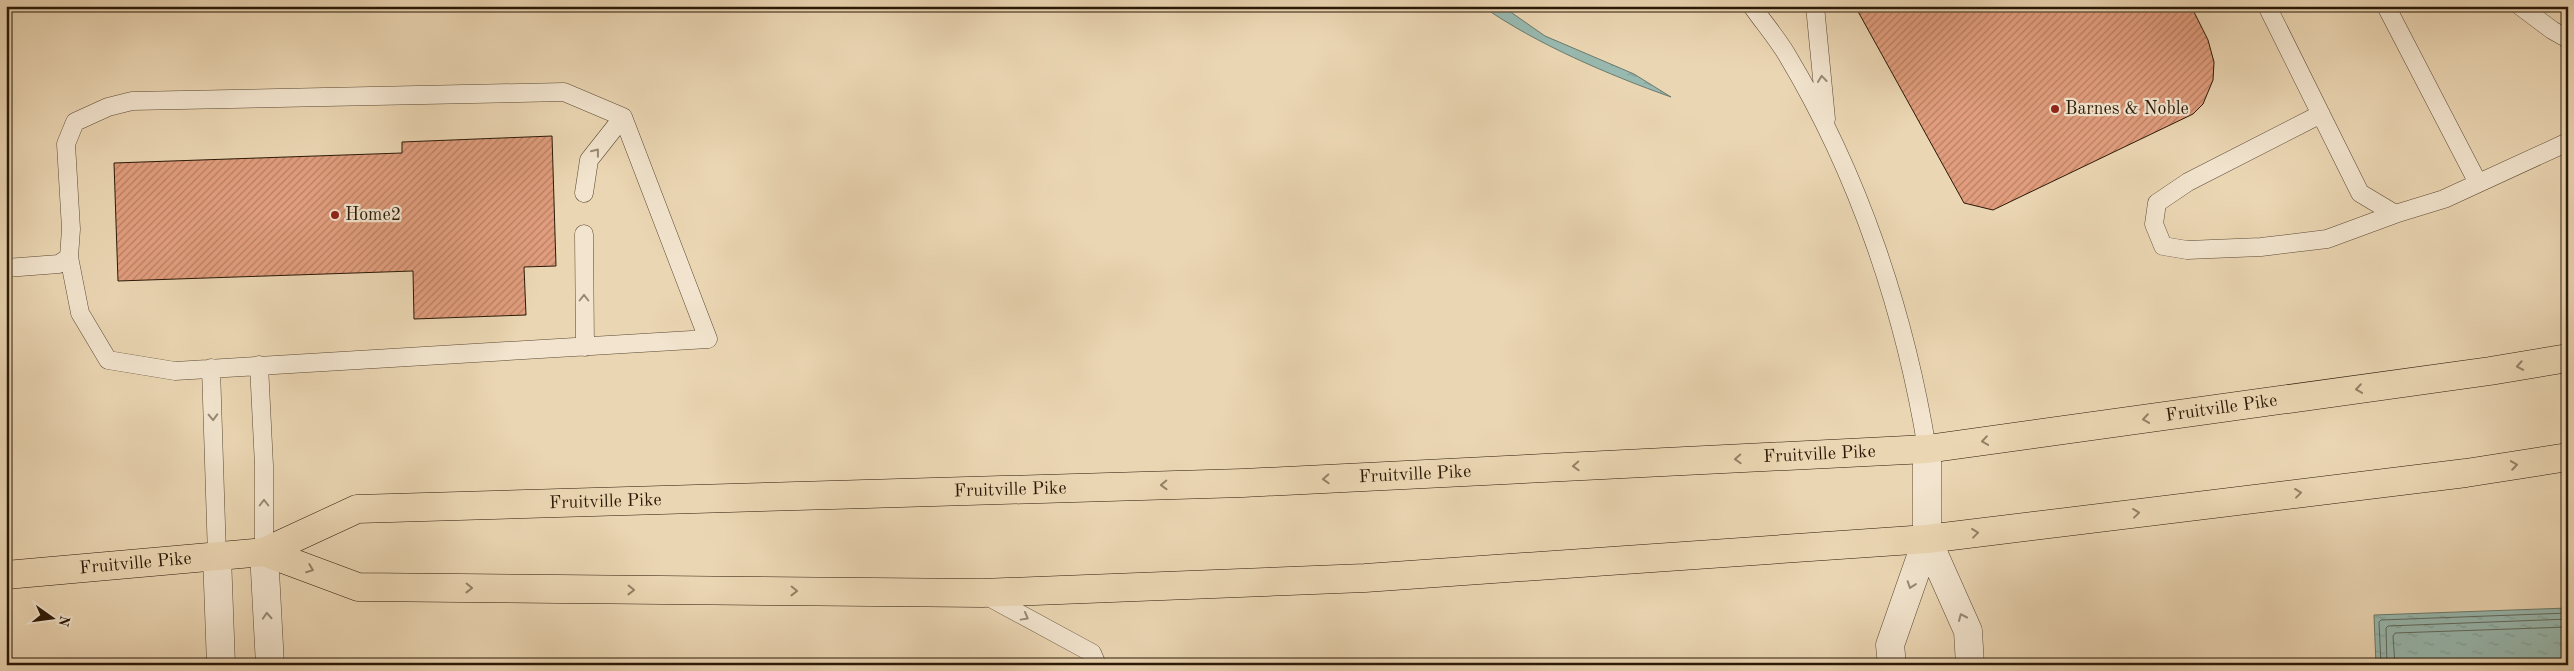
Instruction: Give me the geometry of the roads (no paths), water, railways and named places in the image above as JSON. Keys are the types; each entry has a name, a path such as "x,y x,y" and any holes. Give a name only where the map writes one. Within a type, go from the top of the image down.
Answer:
{"main road":[{"name":"Fruitville Pike","path":"6,575 264,552 357,509 1243,482 1927,450 2490,371 2568,358"},
{"name":"Fruitville Pike","path":"264,552 358,587 982,593 1365,578 1927,538 2456,474 2568,456"}],"street":[{"path":"1892,665 1890,645 1927,538 1927,450"},
{"path":"1927,538 1968,631 1970,665"},
{"path":"264,552 270,665"},
{"path":"217,556 220,665"}],"lane":[{"path":"1752,6 1786,54 1827,127 1854,188 1897,313 1919,401 1927,450"},
{"path":"1815,6 1827,127"},
{"path":"2267,6 2360,193 2395,214"},
{"path":"2386,6 2478,183"},
{"path":"2520,6 2552,30 2568,38"},
{"path":"564,92 623,117 708,339 175,371 108,360 80,313 69,257 71,229 66,144 75,122 108,107 132,101 564,92"},
{"path":"2321,114 2188,182 2157,203 2154,224 2163,246 2187,250 2260,247 2327,239 2444,198 2568,142"},
{"path":"584,193 589,160 623,117"},
{"path":"584,234 585,347"},
{"path":"6,268 59,264 69,257"},
{"path":"259,365 264,466 264,552"},
{"path":"211,368 217,556"},
{"path":"982,593 1092,653 1097,665"}],"water":[{"path":"1482,6 1502,6 1545,36 1634,74 1671,97 1623,79 1549,46"},
{"path":"2568,608 2568,665 2376,665 2374,615"}],"place":[{"name":"Barnes & Noble","path":"2055,109"},
{"name":"Home2","path":"335,215"}]}
